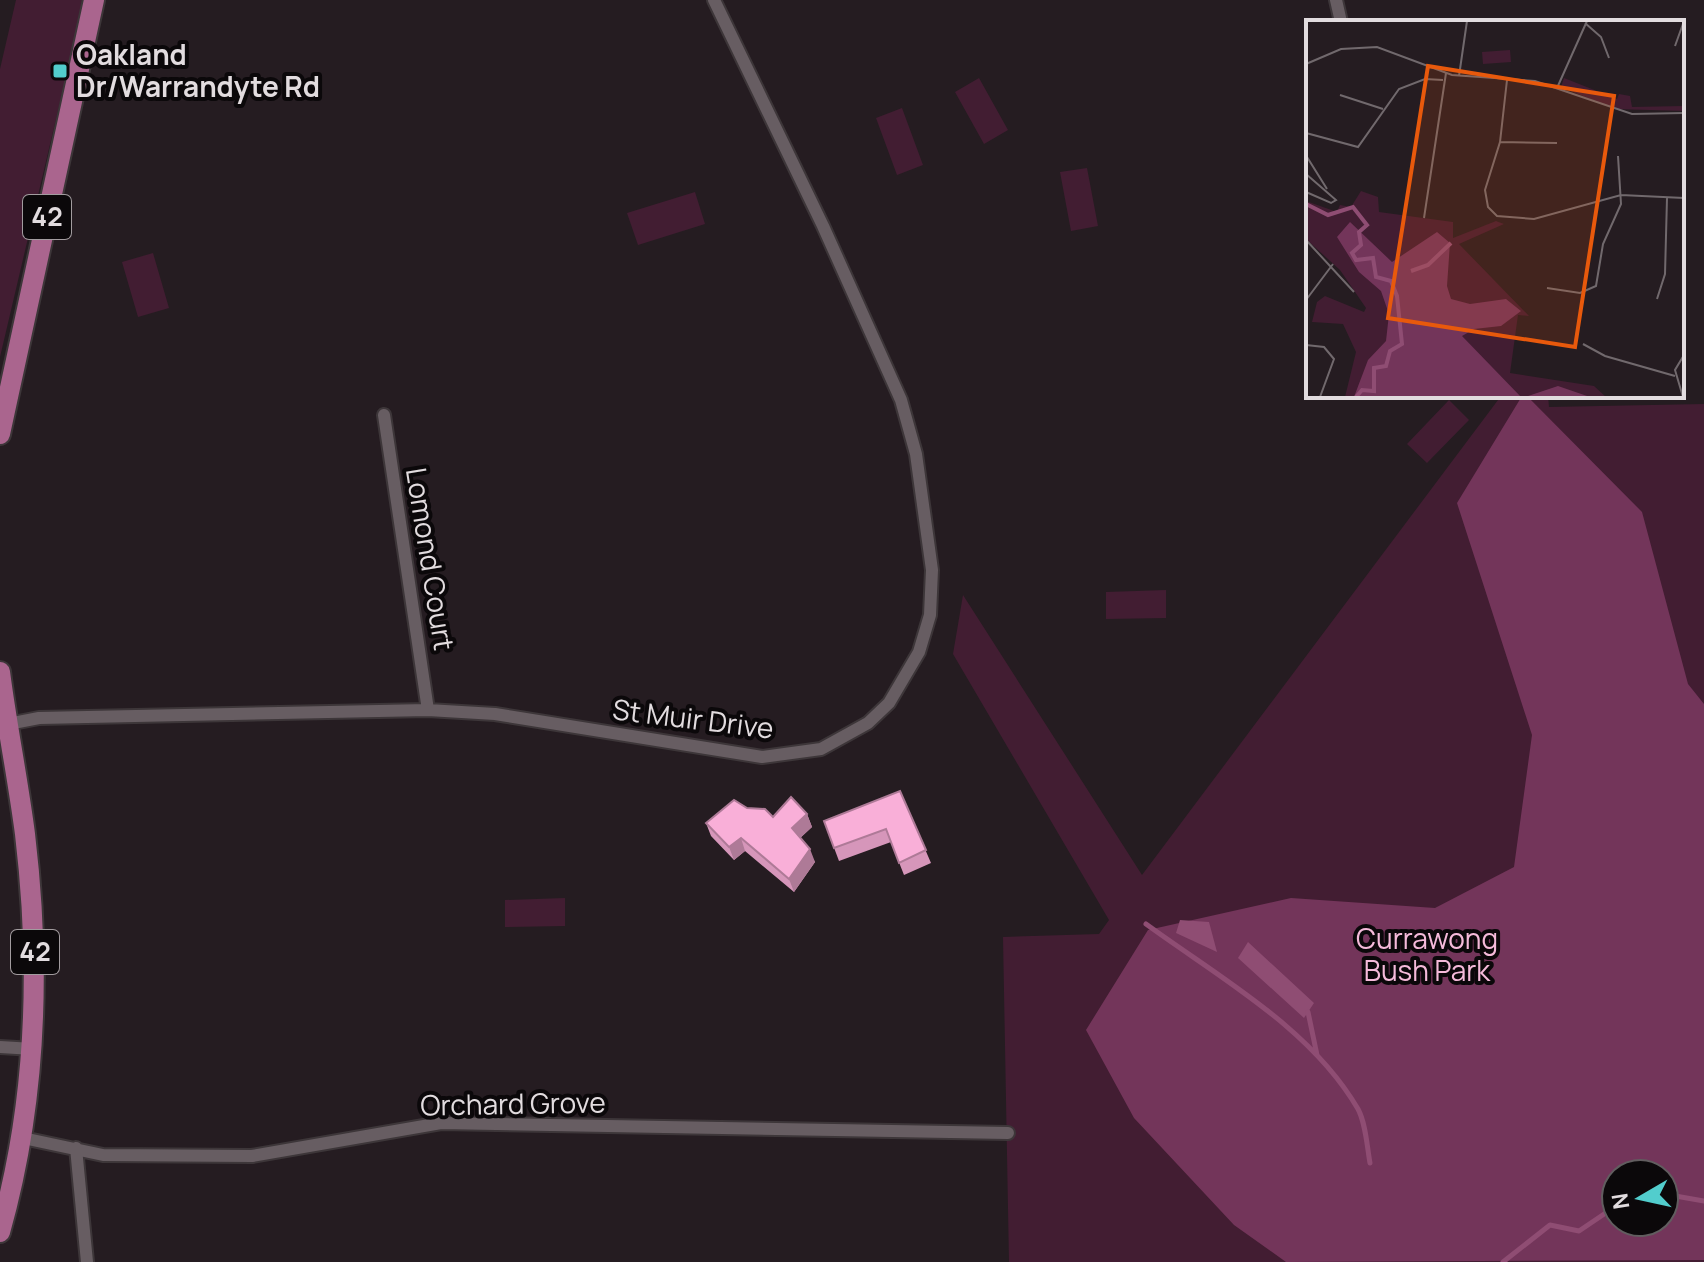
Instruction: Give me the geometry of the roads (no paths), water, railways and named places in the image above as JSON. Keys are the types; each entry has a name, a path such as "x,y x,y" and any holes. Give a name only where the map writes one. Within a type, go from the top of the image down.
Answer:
{"main road":[{"name":"42","path":"0,434 4,384 94,0"},
{"name":"42","path":"0,672 25,834 34,935 33,1049 23,1138 0,1232"}],"street":[{"name":"St Muir Drive","path":"8,724 39,718 428,710 495,714 762,757 821,749 868,723 889,703 919,652 930,615 932,570 916,454 901,400 823,226 714,0"},
{"path":"1336,0 1341,20"},
{"name":"Lomond Court","path":"384,415 428,710"},
{"path":"0,1047 33,1049"},
{"name":"Orchard Grove","path":"23,1138 103,1155 252,1156 441,1123 1008,1133"},
{"path":"76,1148 87,1262"}],"waterway":[{"path":"1146,924 1262,1006 1315,1054 1358,1109 1365,1128 1370,1163"},
{"path":"1308,1012 1317,1055"},
{"path":"1680,1197 1704,1201"},
{"path":"1503,1262 1550,1225 1579,1231 1600,1217"}],"place":[{"name":"Oakland Dr/Warrandyte Rd","path":"60,71"}],"park label":[{"name":"Currawong Bush Park","path":"1427,955"}]}
